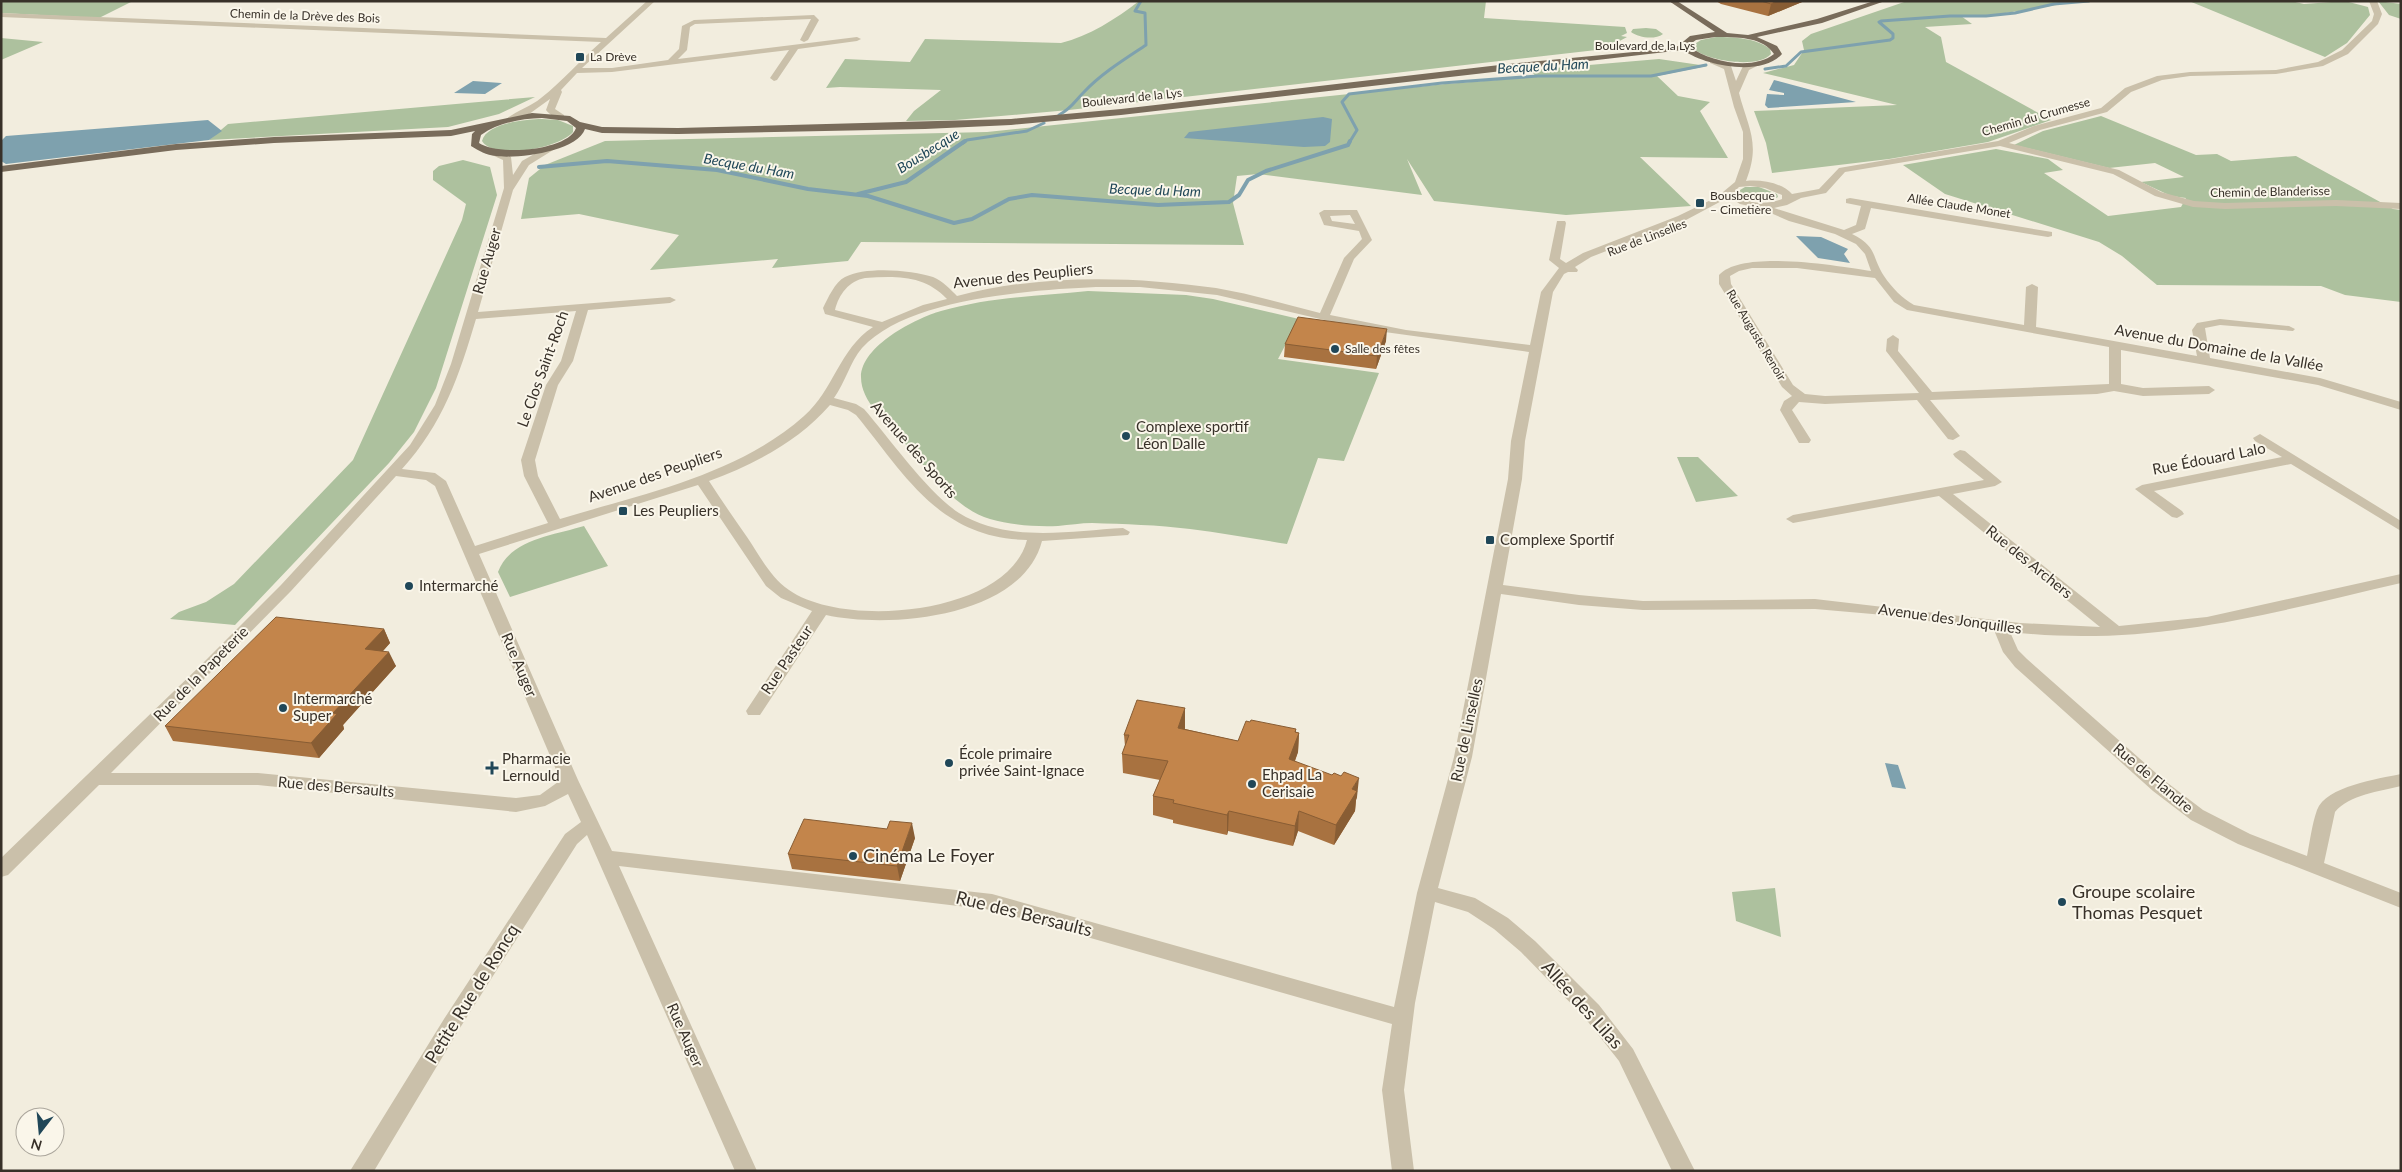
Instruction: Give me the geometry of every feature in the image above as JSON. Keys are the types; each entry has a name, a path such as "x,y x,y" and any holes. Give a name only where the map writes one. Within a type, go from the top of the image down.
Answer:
{"main road":[{"path":"1672,1 1714,29 1732,35"},
{"path":"1773,47 1772,42 1775,39 1882,1"},
{"path":"1684,10 1699,29 1700,34 1696,37"},
{"path":"1696,37 1770,34 1819,22"},
{"path":"1685,44 1689,51 1713,61 1737,64 1759,63 1776,57 1778,52 1773,47 1742,36"},
{"name":"Boulevard de la Lys","path":"561,117 573,120 580,125 602,130 678,131 940,126 1011,122 1669,51 1681,48 1696,37"},
{"name":"Boulevard de la Lys","path":"1586,59 1643,56 1703,58"},
{"path":"1,169 176,147 274,140 456,133 509,120 540,116 561,117"},
{"path":"475,146 473,141 475,137 492,125"},
{"path":"567,142 579,133 580,125"},
{"name":"Boulevard de la Lys","path":"495,153 527,152 601,136 678,131"},
{"path":"357,138 463,141 495,153"}],"street":[{"path":"509,120 530,111 560,88 575,71 652,1"},
{"name":"Chemin du Crumesse","path":"1818,192 1826,189 1833,176 1842,170 2000,143 2037,128 2104,110 2128,90 2154,79 2190,74 2276,72 2320,64 2348,50 2375,22 2378,14 2373,1"},
{"name":"Chemin de la Drève des Bois","path":"1,15 609,40"},
{"path":"670,63 683,50 686,26 694,22 814,17 815,20 804,40"},
{"path":"575,71 612,70 857,39"},
{"path":"774,78 795,47"},
{"path":"1713,61 1728,68 1748,132 1748,159 1755,172 1773,187"},
{"path":"1735,92 1746,68 1759,63"},
{"path":"560,88 550,110 561,117"},
{"name":"Chemin de Blanderisse","path":"2000,143 2116,172 2158,194 2193,204 2225,206 2330,203 2401,206"},
{"name":"Rue Auger","path":"508,190 525,163 553,147"},
{"name":"Rue Auger","path":"395,472 415,447 441,405 457,364 508,190 509,162 505,157 495,153"},
{"path":"1734,187 1742,181 1745,163 1748,159"},
{"path":"1734,187 1773,187 1818,192"},
{"path":"1734,187 1736,198 1754,204"},
{"name":"Rue de Linselles","path":"1403,1171 1393,1090 1403,1018 1427,893 1463,757 1515,479 1518,441 1544,303 1549,288 1570,269 1598,250 1682,218 1721,198 1734,187"},
{"name":"Avenue du Domaine de la Vallée","path":"1773,187 1786,194 1786,201 1792,214 1812,224"},
{"path":"1786,201 1818,192"},
{"name":"Rue de Linselles","path":"1570,269 1610,251 1676,228 1714,209 1733,204 1772,205 1786,201"},
{"name":"Allée Claude Monet","path":"1850,201 2048,234"},
{"name":"Avenue du Domaine de la Vallée","path":"1754,204 1844,234 1860,242 1870,253 1878,275 1898,300 1911,308 2333,385 2401,406"},
{"path":"1844,234 1861,227 1867,204"},
{"path":"1561,223 1554,260 1570,269"},
{"path":"1324,317 1349,258 1366,243 1362,228"},
{"name":"Rue Auguste Renoir","path":"1800,396 1788,387 1725,284 1724,275 1744,266 1764,264 1878,275"},
{"path":"883,326 829,312 829,308 845,282 854,277 866,276 920,277 935,282 954,299"},
{"name":"Avenue des Peupliers","path":"471,552 701,479 750,458 778,442 812,417 827,400 854,350 864,339 883,326 928,306 954,299 1007,291 1071,285 1143,285 1221,292 1384,330 1535,349"},
{"path":"2030,330 2032,288"},
{"name":"Le Clos Saint-Roch","path":"471,316 670,300"},
{"name":"Le Clos Saint-Roch","path":"556,525 531,476 528,460 552,385 565,365 583,307"},
{"path":"2204,360 2198,330 2201,325 2220,322 2289,329"},
{"path":"1893,339 1890,344 1892,351 1953,436"},
{"path":"2114,386 2116,380 2115,346"},
{"path":"1804,440 1786,410 1789,403 1800,396 1820,400 2097,390 2114,386 2142,392 2209,390"},
{"name":"Avenue des Sports","path":"827,400 852,407 860,412 946,512 964,522 996,532 1035,538 1123,532"},
{"name":"Rue Édouard Lalo","path":"2260,438 2401,527"},
{"path":"1793,518 1995,482 1960,454"},
{"name":"Rue Édouard Lalo","path":"2177,514 2142,489 2294,459"},
{"name":"Rue Auger","path":"395,472 423,475 439,481 569,780 591,824 746,1171"},
{"name":"Rue de la Papeterie","path":"1,870 206,670 395,472"},
{"name":"Rue Pasteur","path":"701,479 771,582 790,598 821,610 859,616 884,616 926,612 956,605 995,588 1015,574 1029,556 1035,538"},
{"name":"Rue des Archers","path":"1942,492 2116,632"},
{"name":"Avenue des Jonquilles","path":"1495,588 1566,599 1625,604 1683,606 1792,603 1855,607 2048,631 2116,632 2159,630 2193,625 2401,578"},
{"name":"Rue Pasteur","path":"754,711 821,610"},
{"name":"Rue de Flandre","path":"2000,626 2011,652 2021,663 2182,805 2228,832 2401,900"},
{"name":"Rue des Bersaults","path":"94,779 258,779 516,805 532,804 552,796 565,787 569,780"},
{"path":"2314,867 2326,810 2330,803 2346,795 2401,780"},
{"name":"Petite Rue de Roncq","path":"361,1171 566,847 578,832 591,824"},
{"name":"Rue des Bersaults","path":"605,857 902,890 992,902 1403,1018"},
{"name":"Allée des Lilas","path":"1427,893 1463,902 1495,919 1522,940 1586,1004 1616,1038 1626,1054 1684,1171"}],"green space":[{"path":"1,1 133,1 99,18 1,13"},
{"path":"1139,1 1486,1 1484,18 1625,27 1627,33 1621,36 1627,37 1605,49 1069,110 955,120 906,121 914,111 941,90 826,88 845,59 910,62 925,39 1061,43 1082,36 1102,26"},
{"path":"1907,1 2094,1 1978,16 1961,16 1972,24 1925,27 1941,37 1946,62 2051,120 1988,142 1889,159 1772,173 1766,143 1754,111 1897,105 1763,73 1794,65 1804,50 1802,41 1811,34"},
{"path":"2189,1 2291,1 2304,4 2345,1 2368,7 2370,15 2347,43 2325,57"},
{"path":"2378,1 2401,4 2401,19 2389,15"},
{"path":"1633,29 1656,29 1663,34 1656,37 1647,37 1638,36 1631,32"},
{"path":"1716,37 1752,40 1770,49 1771,54 1765,59 1733,62 1710,57 1694,49 1693,45 1701,40"},
{"path":"1,38 43,42 1,60"},
{"path":"1659,59 1707,66 1657,76 1678,96 1710,102 1700,111 1728,158 1640,157 1691,206 1566,215 1434,201 1407,159 1422,195 1258,174 1237,176 1233,203 1244,245 861,242 848,261 772,268 778,259 650,270 679,235 579,214 521,219 529,178 545,165 605,141 987,132 1445,84 1536,77 1531,70"},
{"path":"535,97 499,114 448,127 209,140 228,124"},
{"path":"2101,116 2196,155 2217,154 2231,161 2296,156 2393,209 2401,210 2401,302 2345,295 2321,286 2157,285 2122,256 2099,242 1945,194 1903,165 1996,149 2048,159 2063,170 2044,173 2108,216 2181,207 2186,198 2171,196 2141,182 2184,177 2155,163 2109,168 2014,145 2043,131"},
{"path":"558,120 573,126 573,132 555,143 527,150 499,150 489,147 482,141 485,135 499,126 517,121"},
{"path":"463,160 490,167 497,195 436,388 414,432 389,463 235,625 170,619 179,612 206,602 234,584 353,460 462,220 466,204 433,180 433,171 439,166"},
{"path":"1745,187 1759,187 1777,194 1778,197 1764,202 1748,199 1740,193 1740,190"},
{"name":"Complexe sportif Léon Dalle","path":"1088,291 1186,295 1213,299 1299,319 1278,359 1379,373 1344,461 1318,458 1287,544 1190,529 1092,523 1032,526 990,519 977,514 952,496 930,474 875,411 865,395 861,377 863,366 870,355 892,335 918,320 959,306 1014,298"},
{"path":"1677,457 1698,457 1738,496 1696,502"},
{"path":"584,526 608,566 510,597 498,572 512,552 535,540"},
{"path":"1775,888 1781,937 1736,921 1732,892"}],"water":[{"path":"1774,80 1856,102 1768,108 1765,105 1767,94 1784,95 1784,93 1769,90"},
{"path":"473,81 502,83 485,94 454,93"},
{"path":"1323,117 1332,119 1330,142 1325,146 1304,147 1184,138 1189,132"},
{"path":"208,120 222,131 209,140 6,164 1,161 1,141 6,136"},
{"path":"1796,236 1821,237 1848,249 1844,254 1850,263 1818,258"},
{"path":"1885,763 1898,765 1906,789 1892,787"}],"building":[{"path":"1761,1 1777,1 1771,4"},
{"path":"1298,317 1387,329 1377,356 1285,344"},
{"name":"Intermarché Super","path":"276,617 384,629 365,649 389,652 333,713 337,714 311,743 165,726"},
{"path":"1137,700 1185,708 1178,728 1238,741 1246,721 1250,722 1251,720 1296,729 1295,732 1299,733 1289,759 1332,775 1334,773 1341,776 1344,772 1359,778 1352,789 1357,791 1336,825 1299,811 1295,826 1229,811 1227,815 1173,803 1174,800 1153,796 1168,761 1122,754 1129,735 1124,735"},
{"path":"804,819 887,829 890,821 912,823 897,866 788,854"}],"waterway":[{"name":"Bousbecque","path":"1059,115 1070,107 1098,79 1146,45 1145,13 1135,11 1141,1"},
{"name":"Becque du Ham","path":"1765,69 1786,66 1801,52 1890,40 1893,38 1893,34 1879,22 1881,21 1950,16 1986,16 2015,13 2054,4 2089,1"},
{"name":"Becque du Ham","path":"1349,143 1357,130 1342,102 1349,94 1442,83 1538,76 1651,76 1706,65"},
{"name":"Bousbecque","path":"963,143 967,140 1027,131 1044,123"},
{"name":"Bousbecque","path":"858,194 906,182 965,141"},
{"name":"Becque du Ham","path":"539,167 607,161 717,170 808,189 868,196 954,223 972,219 1009,199 1032,195 1158,205 1229,202 1239,195 1248,180 1266,171 1348,145 1349,143"}],"place":[{"name":"La Drève","path":"580,57"},
{"name":"Bousbecque – Cimetière","path":"1700,203"},
{"name":"Salle des fêtes","path":"1335,349"},
{"name":"Complexe sportif Léon Dalle","path":"1126,436"},
{"name":"Les Peupliers","path":"623,511"},
{"name":"Complexe Sportif","path":"1490,540"},
{"name":"Intermarché","path":"409,586"},
{"name":"Intermarché Super","path":"283,708"},
{"name":"École primaire privée Saint-Ignace","path":"949,763"},
{"name":"Pharmacie Lernould","path":"492,768"},
{"name":"Ehpad La Cerisaie","path":"1252,784"},
{"name":"Cinéma Le Foyer","path":"853,856"},
{"name":"Groupe scolaire Thomas Pesquet","path":"2062,902"}]}
